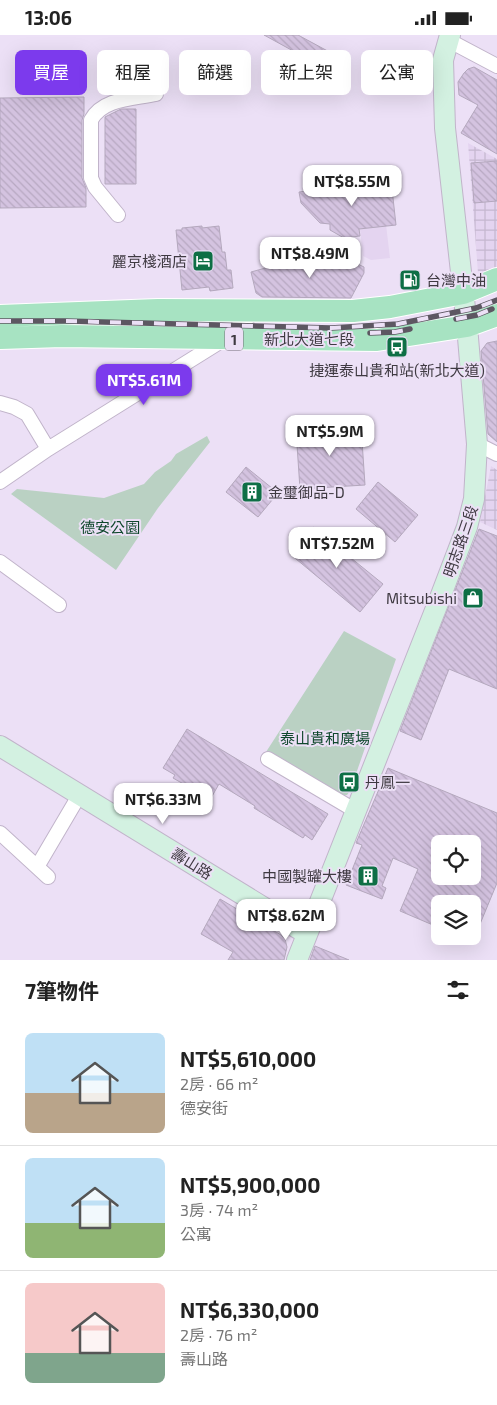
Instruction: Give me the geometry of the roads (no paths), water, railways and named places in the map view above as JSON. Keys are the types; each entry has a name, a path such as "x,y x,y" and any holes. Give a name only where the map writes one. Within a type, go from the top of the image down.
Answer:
{"main road":[{"name":"明志路三段","path":"297,960 466,527 474,499 478,444 445,128 443,60 449,38"},
{"name":"1","path":"463,293 497,279"},
{"name":"新北大道七段","path":"0,316 158,310 353,311 390,307 463,293"},
{"name":"1","path":"467,326 497,315"},
{"name":"新北大道七段","path":"0,338 62,336 377,340 467,326"},
{"name":"壽山路","path":"0,746 307,934"}],"street":[{"path":"449,38 497,66"},
{"path":"118,215 95,187 91,178 91,121 95,113 110,104 151,95"},
{"path":"0,482 48,449 226,338 256,310"},
{"path":"0,403 14,407 27,414 48,449"},
{"path":"478,444 497,455"},
{"path":"0,562 59,605"},
{"path":"268,759 356,811"},
{"path":"36,867 80,794"},
{"path":"0,833 48,877"}],"railway":[{"path":"0,321 331,328 398,324 476,308 497,300"},
{"path":"456,319 477,315 492,309"},
{"path":"370,333 410,329"}],"place":[{"name":"麗京棧酒店","path":"203,261"},
{"name":"台灣中油","path":"410,280"},
{"name":"捷運泰山貴和站(新北大道)","path":"397,347"},
{"name":"金璽御品-D","path":"252,492"},
{"name":"Mitsubishi","path":"473,598"},
{"name":"丹鳳一","path":"349,782"},
{"name":"中國製罐大樓","path":"368,876"}],"park label":[{"name":"德安公園","path":"110,527"},
{"name":"泰山貴和廣場","path":"325,738"}]}
